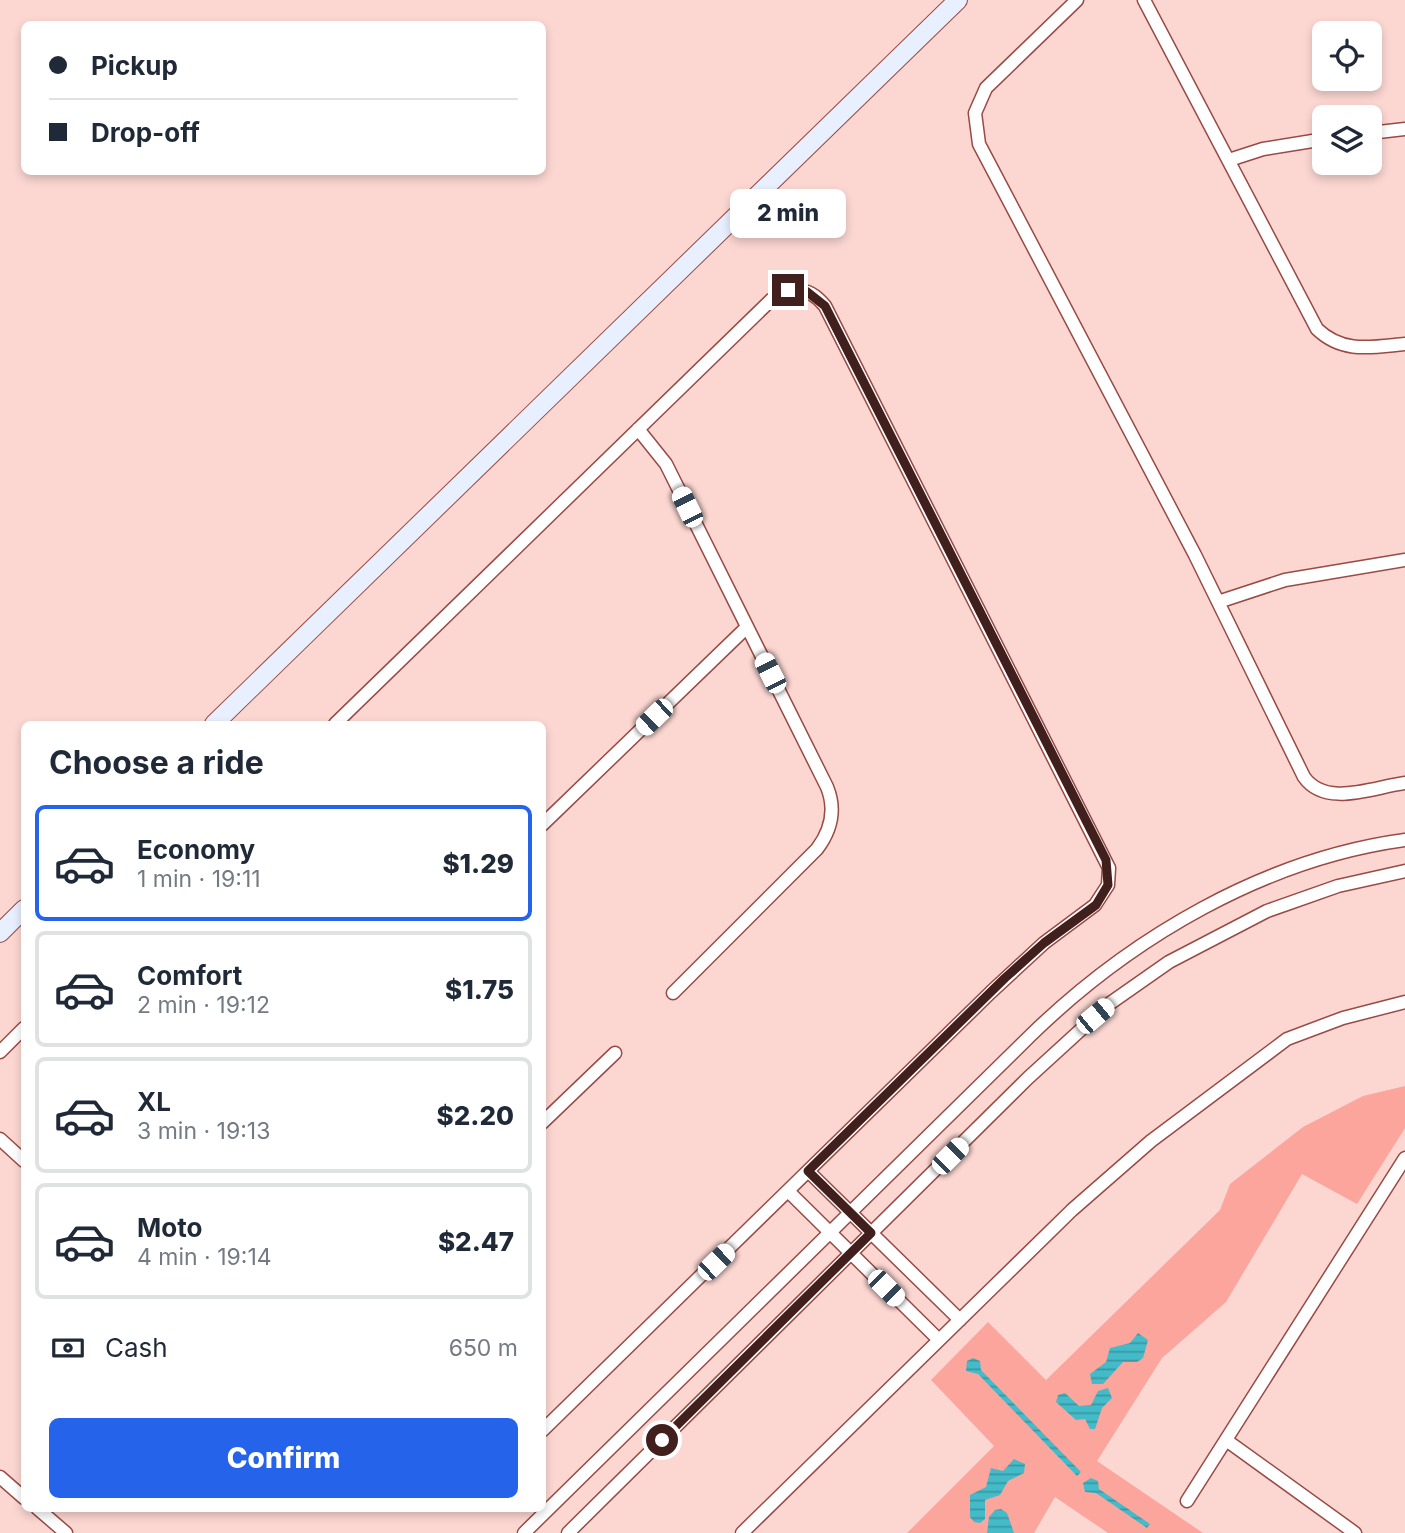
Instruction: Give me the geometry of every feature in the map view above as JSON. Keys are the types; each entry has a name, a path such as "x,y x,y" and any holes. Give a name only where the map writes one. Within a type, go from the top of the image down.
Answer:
{"main road":[{"path":"217,721 958,0"},
{"path":"0,933 21,912"}],"street":[{"path":"1077,0 986,88 975,113 975,134 1218,602 1308,783 1322,792 1336,794 1405,783"},
{"path":"1144,0 1317,329 1333,341 1353,348 1405,344"},
{"path":"1382,132 1405,130"},
{"path":"1229,160 1270,147 1312,141"},
{"path":"338,721 771,299 788,290 797,289 820,299 1109,868 1108,885 1096,905 1010,974 546,1427"},
{"path":"638,429 666,464 827,787 832,804 831,823 817,849 673,993"},
{"path":"1218,602 1285,580 1405,560"},
{"path":"546,821 747,627"},
{"path":"546,1511 1060,1007 1117,962 1183,920 1286,870 1348,851 1405,839"},
{"path":"568,1533 1081,1027 1139,983 1201,944 1267,911 1338,886 1405,871"},
{"path":"742,1533 1111,1175 1240,1071 1287,1039 1343,1018 1405,1002"},
{"path":"0,1052 21,1031"},
{"path":"546,1119 615,1053"},
{"path":"0,1139 21,1158"},
{"path":"1187,1500 1405,1158"},
{"path":"808,1171 960,1320"},
{"path":"788,1191 939,1340"},
{"path":"1226,1440 1355,1533"},
{"path":"0,1477 21,1495"},
{"path":"42,1512 66,1533"},
{"path":"524,1533 545,1512"}],"shaded area":[{"path":"1405,1086 1405,1128 1357,1204 1302,1174 1226,1302 1162,1358 1097,1461 1203,1533 1108,1533 1055,1497 1034,1533 907,1533 994,1446 931,1380 988,1322 1046,1380 1220,1210 1230,1184 1303,1127 1363,1096"}],"water":[{"path":"1138,1333 1148,1340 1143,1358 1137,1362 1123,1362 1103,1384 1092,1384 1090,1374 1106,1362 1110,1348 1130,1343"},
{"path":"973,1358 980,1361 981,1370 1081,1472 1077,1476 978,1374 966,1371 967,1361"},
{"path":"1108,1388 1112,1398 1102,1408 1095,1429 1090,1429 1085,1419 1076,1420 1056,1402 1058,1395 1065,1393 1079,1406 1091,1405 1098,1391"},
{"path":"1014,1459 1025,1464 1024,1473 1008,1481 1000,1495 985,1500 985,1519 980,1523 974,1522 970,1517 970,1495 986,1487 991,1468 1003,1471"},
{"path":"1091,1478 1098,1481 1099,1489 1150,1524 1147,1528 1096,1493 1085,1492 1083,1483"},
{"path":"1001,1509 1007,1513 1014,1533 987,1533 989,1517 995,1510"}],"route":[{"path":"662,1440 871,1233 808,1171 1005,978 1044,943 1096,905 1105,892 1109,877 1106,860 825,306 814,294 797,289 788,290"}]}
